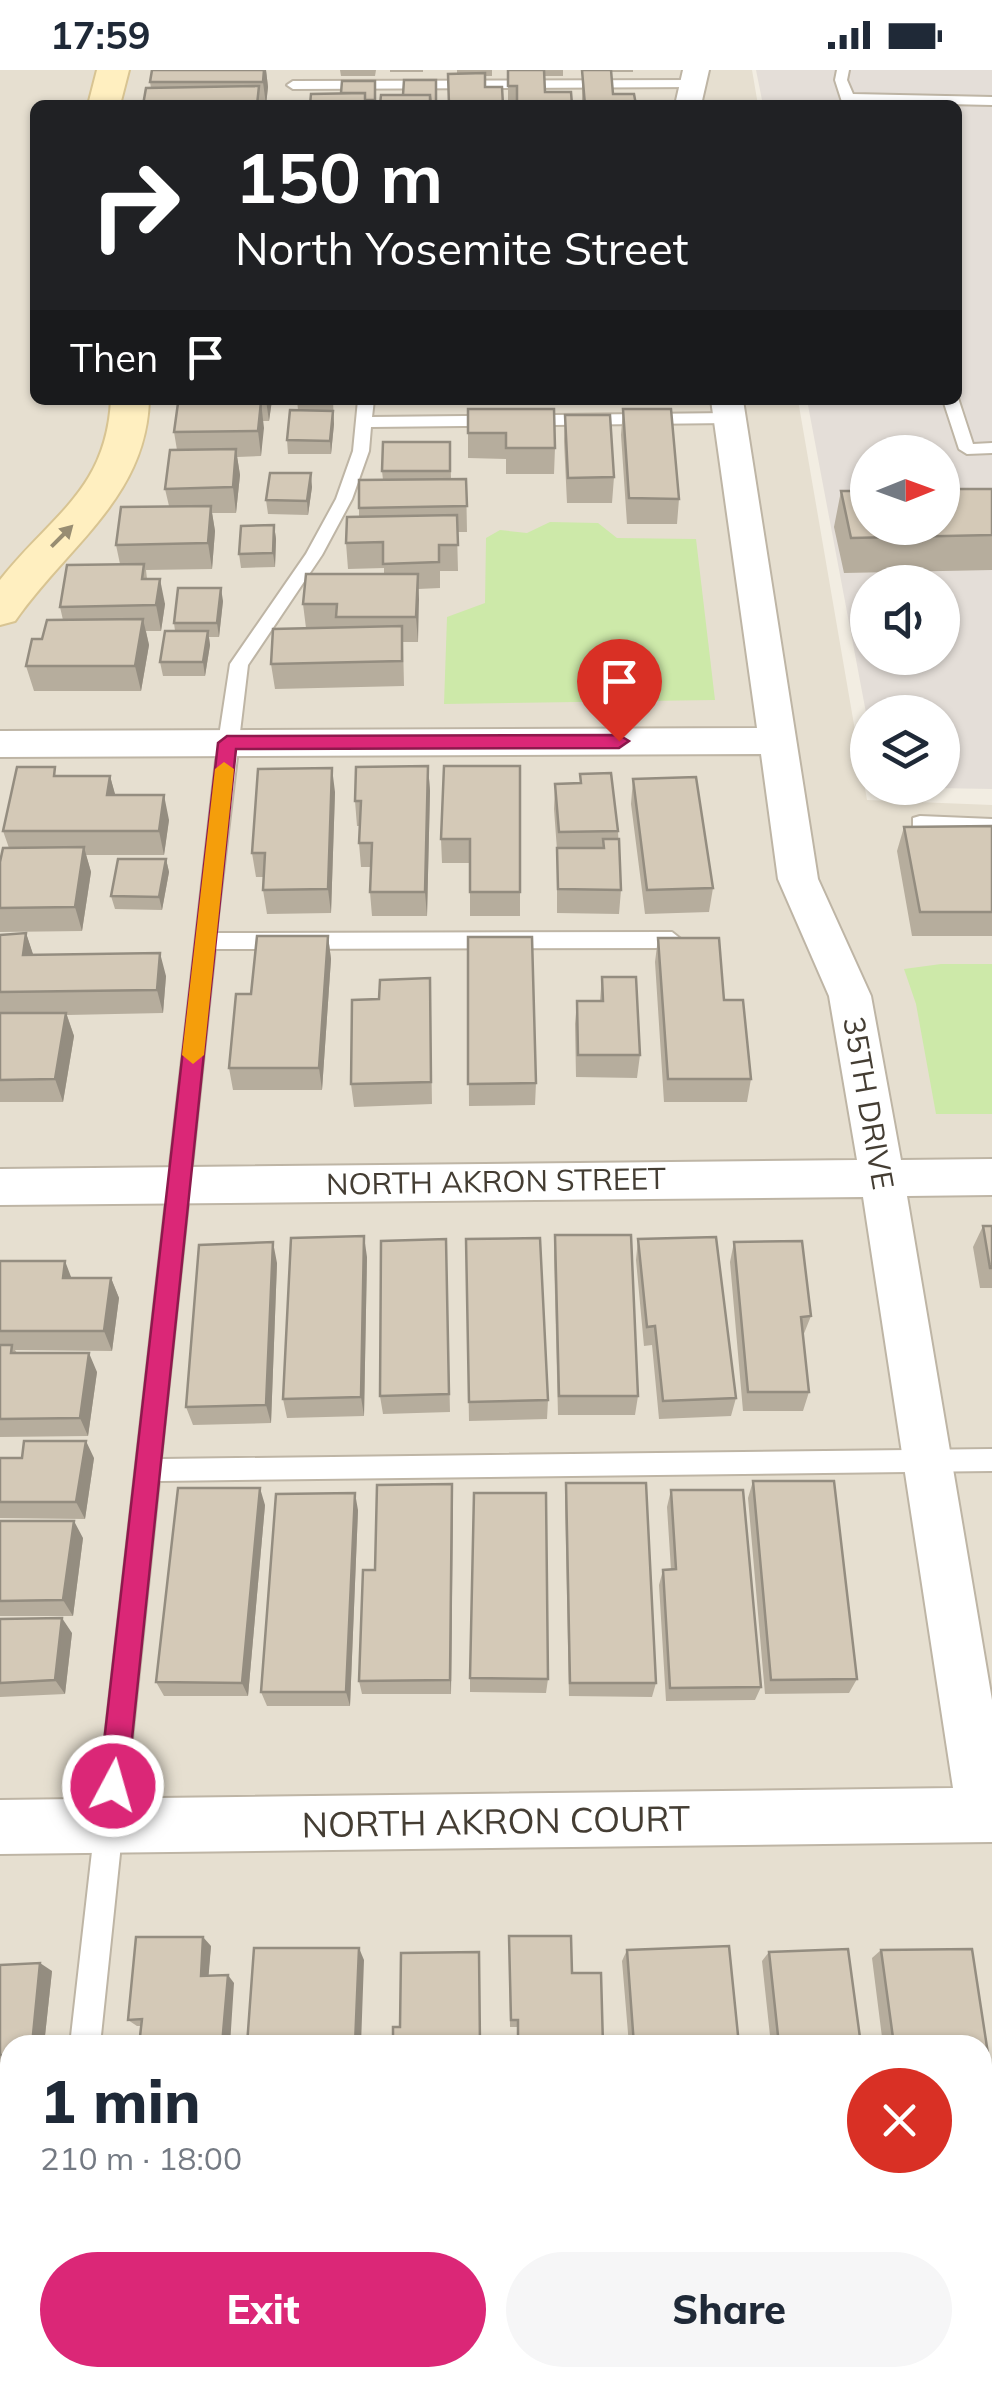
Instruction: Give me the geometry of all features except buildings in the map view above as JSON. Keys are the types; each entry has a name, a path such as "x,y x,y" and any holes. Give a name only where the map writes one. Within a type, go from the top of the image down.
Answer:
{"street":[{"path":"105,100 113,70"},
{"path":"0,611 21,581 96,500 121,456 129,433 130,405"},
{"name":"35TH DRIVE","path":"729,409 798,878 850,996 884,1177 988,1815"},
{"path":"0,744 776,740"},
{"name":"NORTH AKRON STREET","path":"0,1186 992,1176"},
{"name":"NORTH AKRON COURT","path":"0,1827 988,1815"}],"lane":[{"path":"843,70 841,80 848,100"},
{"path":"294,77 692,86"},
{"path":"962,100 992,100"},
{"path":"86,2035 227,743 239,664 314,555 344,499 366,422 366,405"},
{"path":"953,405 967,449 992,448"},
{"path":"366,422 729,409"},
{"path":"920,823 992,826"},
{"path":"206,941 672,940"},
{"path":"147,1470 992,1460"}],"shaded area":[{"path":"0,70 752,70 757,100 30,100 30,405 799,405 850,701 850,805 992,805 992,2035 0,2035"},
{"path":"756,70 992,70 992,789 960,788 960,695 863,695 859,675 960,675 960,565 850,565 850,628 808,405 962,405 962,100 762,100"}],"green space":[{"path":"550,522 598,523 617,538 696,539 715,700 444,704 447,617 485,603 486,538 500,530 527,533"},
{"path":"992,964 992,1114 936,1114 916,1004 904,969"}],"slow traffic":[{"path":"193,1055 224,769"}],"route":[{"path":"113,1786 227,743 619,741"}]}
